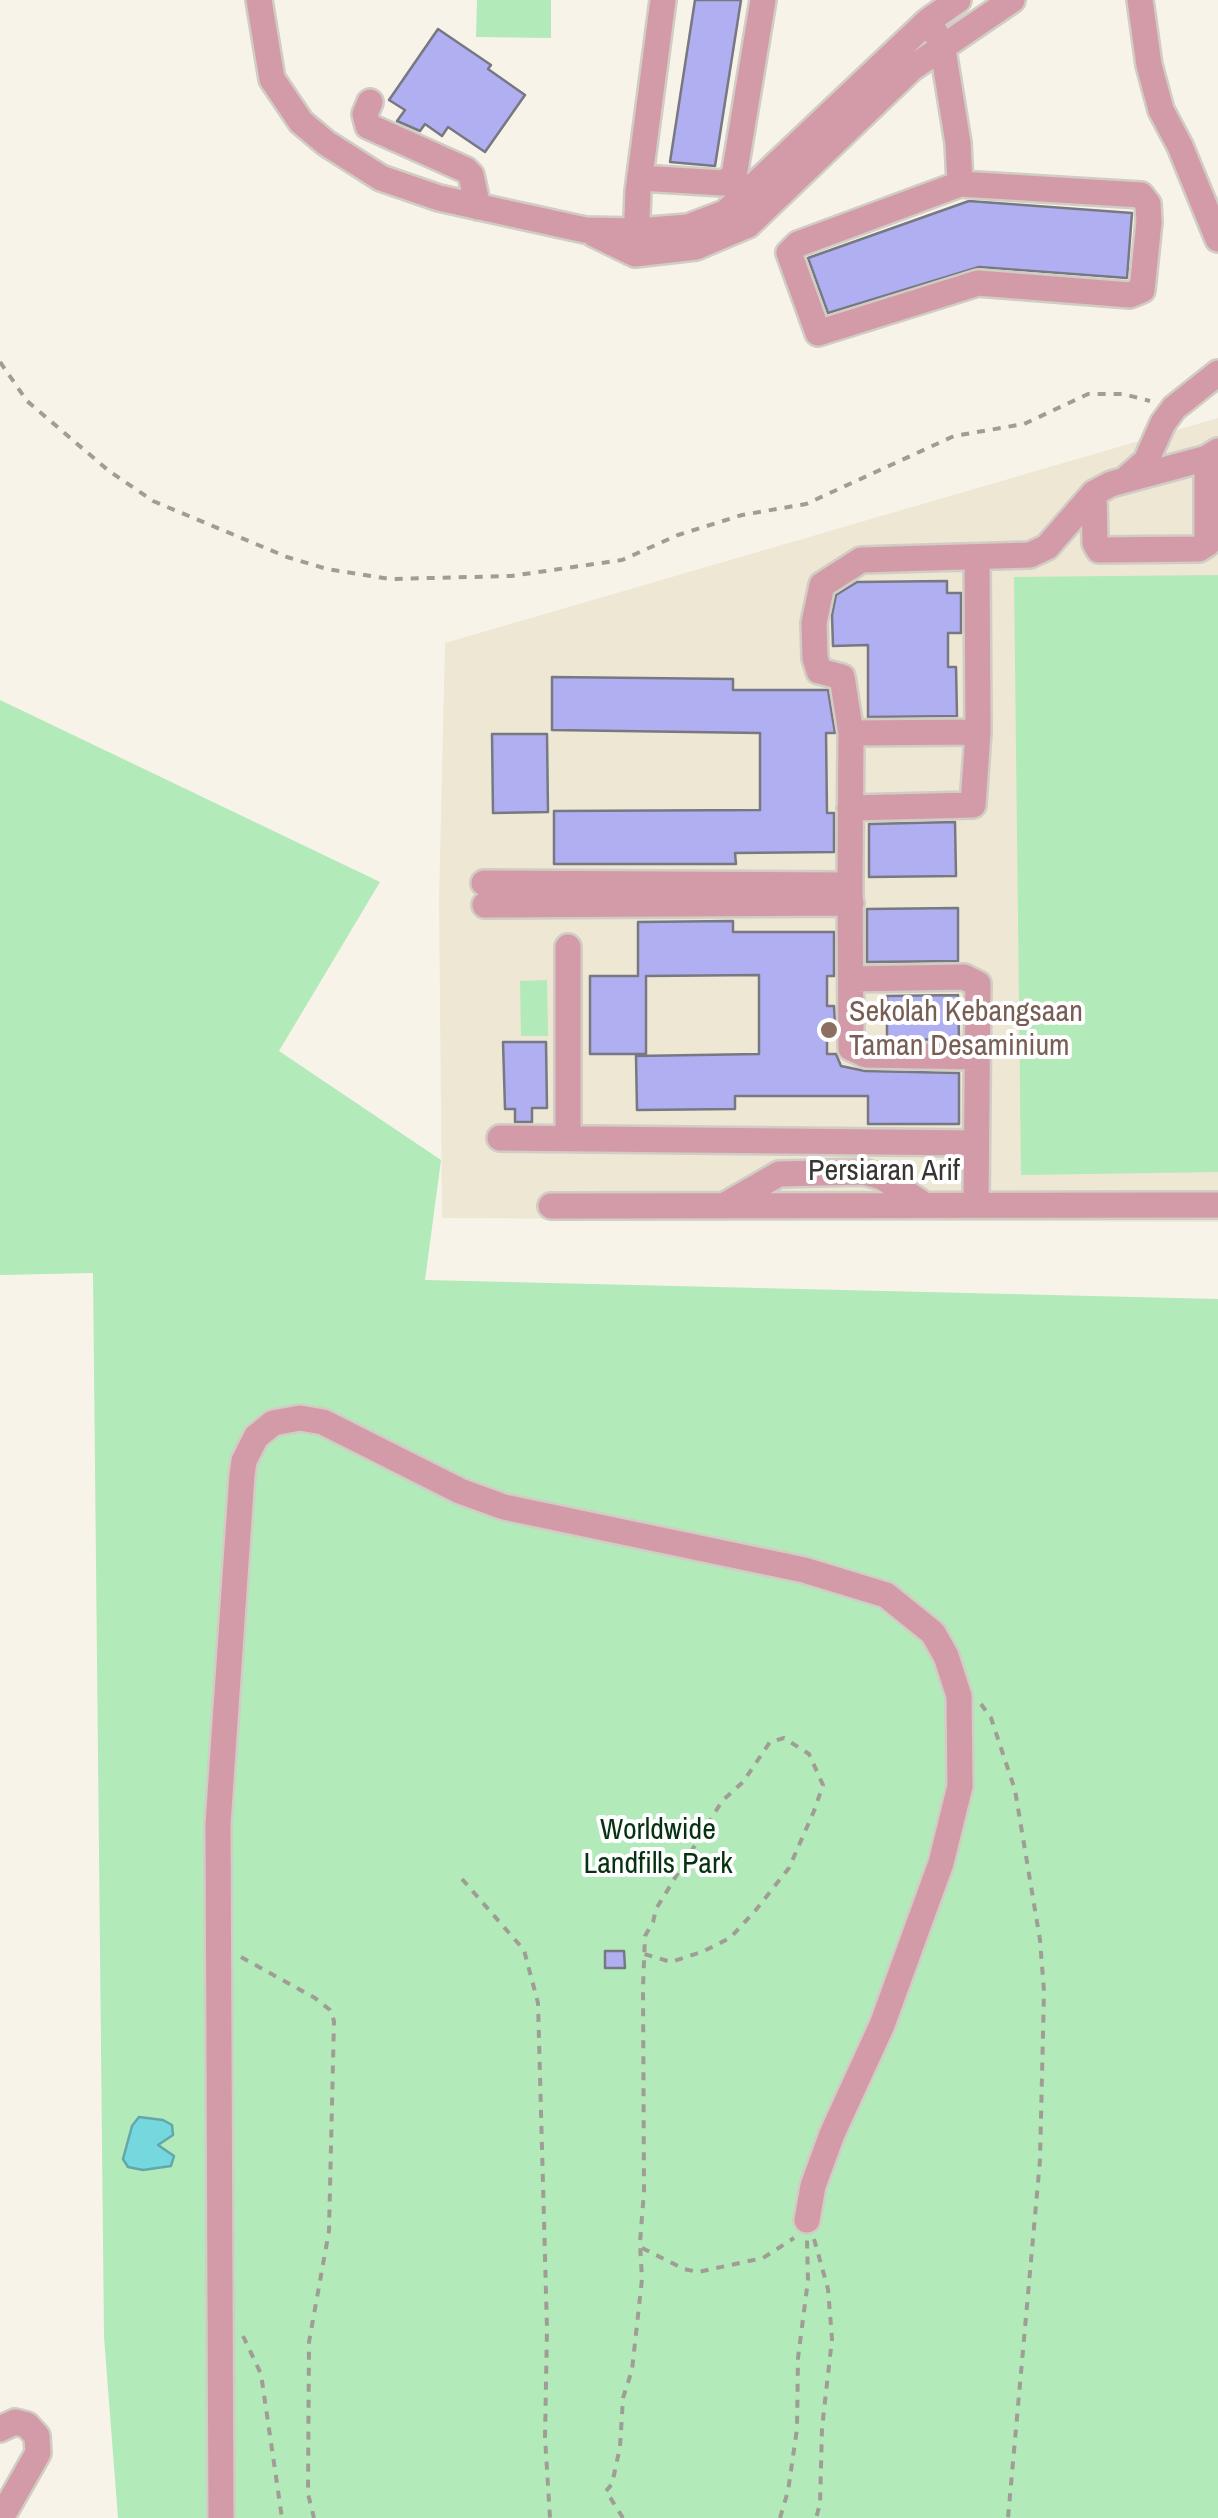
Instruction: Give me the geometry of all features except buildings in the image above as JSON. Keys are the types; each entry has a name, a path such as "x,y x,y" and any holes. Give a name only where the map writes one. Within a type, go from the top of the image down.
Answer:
{"street":[{"path":"259,0 272,79 302,122 326,143 381,178 478,207 636,242 696,248 748,225 912,68 1012,0"},
{"path":"636,242 662,0"},
{"path":"640,178 724,183 734,176 763,0"},
{"path":"636,242 725,213 928,21 958,0"},
{"path":"1140,0 1149,65 1161,110 1218,239"},
{"path":"928,21 942,44 958,143 960,184"},
{"path":"370,102 364,114 368,126 466,170 471,175 478,207"},
{"path":"960,184 1141,195 1148,204 1149,222 1142,290 1130,296 978,284 818,333 790,253 798,244 960,184"},
{"path":"1128,476 1146,461 1162,422 1174,408 1218,373"},
{"path":"977,1057 866,1055 851,1048 851,732 842,677 819,671 814,623 822,585 861,560 1030,554 1048,547 1094,493 1128,476 1212,454 1207,544 1200,549 1100,550 1095,544 1094,493"},
{"path":"850,808 972,805 978,732 977,557"},
{"path":"851,732 978,732"},
{"path":"484,894 850,894"},
{"path":"568,946 568,1137"},
{"path":"852,979 964,978 978,984 976,1204"},
{"path":"500,1138 976,1142"},
{"name":"Persiaran Arif","path":"551,1206 1218,1205"},
{"path":"222,2518 218,1824 242,1475 244,1461 263,1429 284,1419 323,1422 460,1491 504,1507 804,1570 886,1595 932,1633 946,1656 959,1696 960,1786 942,1863 882,2025 832,2134 813,2186 807,2220"},
{"path":"1,2427 15,2422 27,2425 37,2436 38,2453 1,2518"}],"path":[{"path":"0,362 27,401 109,471 153,500 287,557 328,569 390,579 511,576 622,560 678,535 742,515 806,504 954,436 1024,424 1088,394 1123,394 1174,408"},
{"path":"959,1696 972,1697 991,1718 1015,1790 1040,1940 1044,1990 1040,2160 1008,2518"},
{"path":"623,2518 606,2491 615,2474 622,2398 632,2370 642,2279 640,2243 644,2191 644,1954 645,1936 656,1909 722,1801 742,1782 770,1742 784,1738 809,1754 823,1785 789,1868 755,1911 730,1938 704,1951 672,1962 644,1954"},
{"path":"462,1880 524,1950 538,2003 547,2329 544,2437 550,2518"},
{"path":"219,1945 315,1998 330,2010 334,2021 329,2231 309,2342 308,2494 314,2518"},
{"path":"807,2220 828,2290 832,2339 816,2518"},
{"path":"640,2243 643,2250 698,2272 763,2258 807,2232 808,2280 798,2358 797,2428 780,2518"},
{"path":"240,2331 261,2374 281,2517"}],"shaded area":[{"path":"1218,418 1218,1222 442,1218 439,900 445,643"}],"green space":[{"path":"477,0 551,0 551,38 476,37"},
{"path":"1218,575 1218,1172 1021,1175 1014,577"},
{"name":"Worldwide Landfills Park","path":"0,700 380,882 279,1051 441,1160 425,1280 1218,1299 1218,2518 118,2518 104,2337 93,1273 0,1275"},
{"path":"547,980 548,1036 521,1036 520,981"}],"water":[{"path":"139,2117 172,2125 173,2135 158,2145 174,2156 171,2166 143,2170 128,2167 123,2159 132,2126"}],"place":[{"name":"Sekolah Kebangsaan Taman Desaminium","path":"829,1030"}]}
